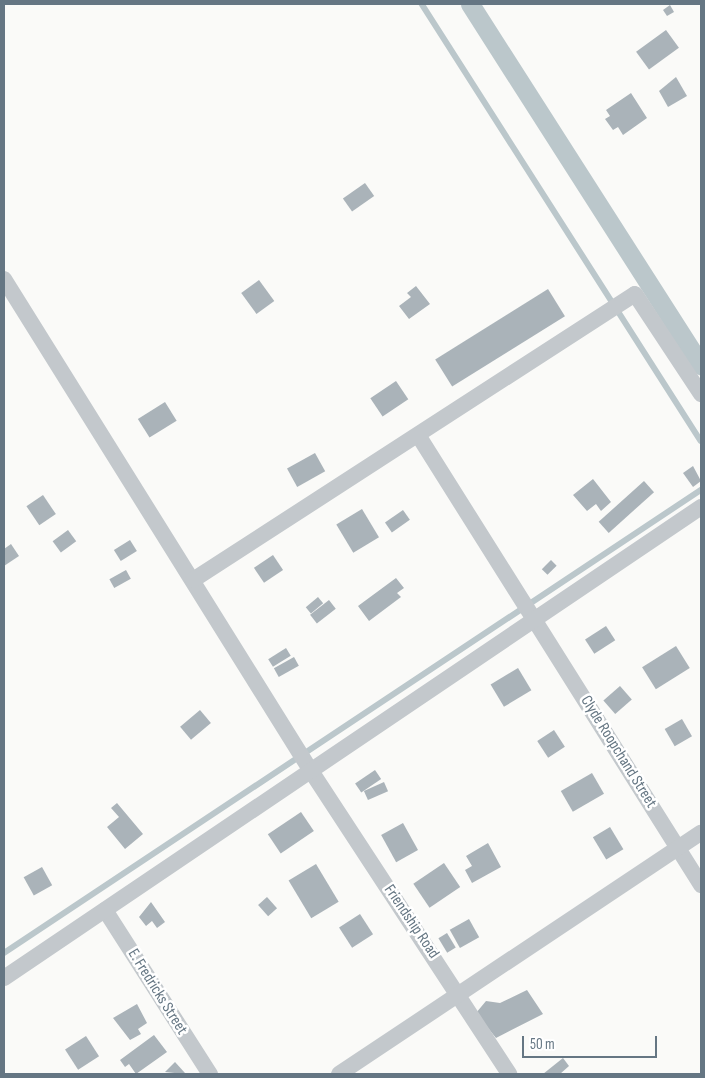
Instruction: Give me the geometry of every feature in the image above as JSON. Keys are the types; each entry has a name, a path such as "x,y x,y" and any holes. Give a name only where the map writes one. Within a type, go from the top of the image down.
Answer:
{"street":[{"name":"Friendship Road","path":"4,279 311,771 510,1074"},
{"path":"193,580 635,294 701,394"},
{"name":"Clyde Roopchand Street","path":"418,435 701,885"},
{"path":"4,978 701,507"},
{"path":"339,1074 701,833"},
{"name":"E. Fredricks Street","path":"105,910 210,1074"}],"building":[{"path":"670,5 674,12 667,16 663,10"},
{"path":"666,30 679,48 649,70 636,52"},
{"path":"676,77 687,96 668,107 659,91"},
{"path":"631,93 647,118 623,135 618,127 613,130 605,119 610,116 606,110"},
{"path":"365,183 374,196 352,212 343,198"},
{"path":"259,280 274,301 256,314 241,293"},
{"path":"416,286 430,304 409,319 399,306 411,297 407,293"},
{"path":"548,289 565,316 452,387 435,359"},
{"path":"396,381 408,399 383,417 370,398"},
{"path":"165,402 177,421 150,438 138,419"},
{"path":"315,453 325,471 297,487 287,469"},
{"path":"693,466 701,481 693,487 683,473"},
{"path":"593,479 611,502 601,511 596,504 587,511 573,495"},
{"path":"644,481 654,492 609,533 599,522"},
{"path":"43,495 56,514 39,525 26,506"},
{"path":"362,509 379,537 353,553 336,524"},
{"path":"403,510 410,520 392,532 385,523"},
{"path":"68,530 76,541 61,552 53,541"},
{"path":"130,540 137,551 121,561 114,550"},
{"path":"11,544 19,556 4,566 4,549"},
{"path":"273,555 283,570 264,583 254,568"},
{"path":"551,560 557,566 547,575 542,569"},
{"path":"126,570 131,579 114,588 109,579"},
{"path":"396,578 404,588 397,593 401,597 369,621 358,606"},
{"path":"318,597 323,603 311,613 306,607"},
{"path":"329,600 336,609 317,623 310,615"},
{"path":"606,626 615,640 594,654 585,640"},
{"path":"676,646 690,668 656,689 642,667"},
{"path":"286,648 291,656 273,667 268,659"},
{"path":"294,657 299,666 279,677 274,668"},
{"path":"518,668 531,690 504,707 491,684"},
{"path":"620,686 632,700 615,714 603,700"},
{"path":"200,710 211,723 191,740 180,727"},
{"path":"682,719 692,736 675,746 665,729"},
{"path":"554,730 565,747 548,758 537,741"},
{"path":"375,770 381,779 361,793 355,783"},
{"path":"592,773 604,794 573,812 561,791"},
{"path":"384,782 388,791 368,800 364,791"},
{"path":"117,803 143,834 125,849 107,827 119,817 111,808"},
{"path":"301,812 314,831 281,853 268,834"},
{"path":"403,823 418,850 396,862 381,835"},
{"path":"610,827 623,849 606,860 593,837"},
{"path":"488,843 501,867 472,883 465,870 472,866 466,856"},
{"path":"444,863 460,887 430,908 413,884"},
{"path":"316,864 339,902 311,918 289,880"},
{"path":"42,867 52,885 34,896 24,877"},
{"path":"267,897 277,908 268,916 258,905"},
{"path":"151,902 165,922 157,928 152,921 146,926 139,917"},
{"path":"360,914 373,934 352,948 339,928"},
{"path":"469,919 479,937 460,948 450,930"},
{"path":"447,933 456,948 447,953 438,938"},
{"path":"527,990 543,1014 496,1038 476,1013 486,1001 500,1003"},
{"path":"137,1004 147,1023 138,1029 141,1034 130,1040 113,1018"},
{"path":"154,1035 167,1052 136,1074 129,1064 125,1067 120,1060"},
{"path":"86,1036 99,1056 78,1070 65,1050"},
{"path":"563,1058 569,1066 560,1074 543,1074"},
{"path":"175,1062 185,1073 184,1074 165,1072"}],"waterway":[{"path":"422,4 701,441"},
{"path":"470,4 701,365"},
{"path":"4,953 701,490"}]}
